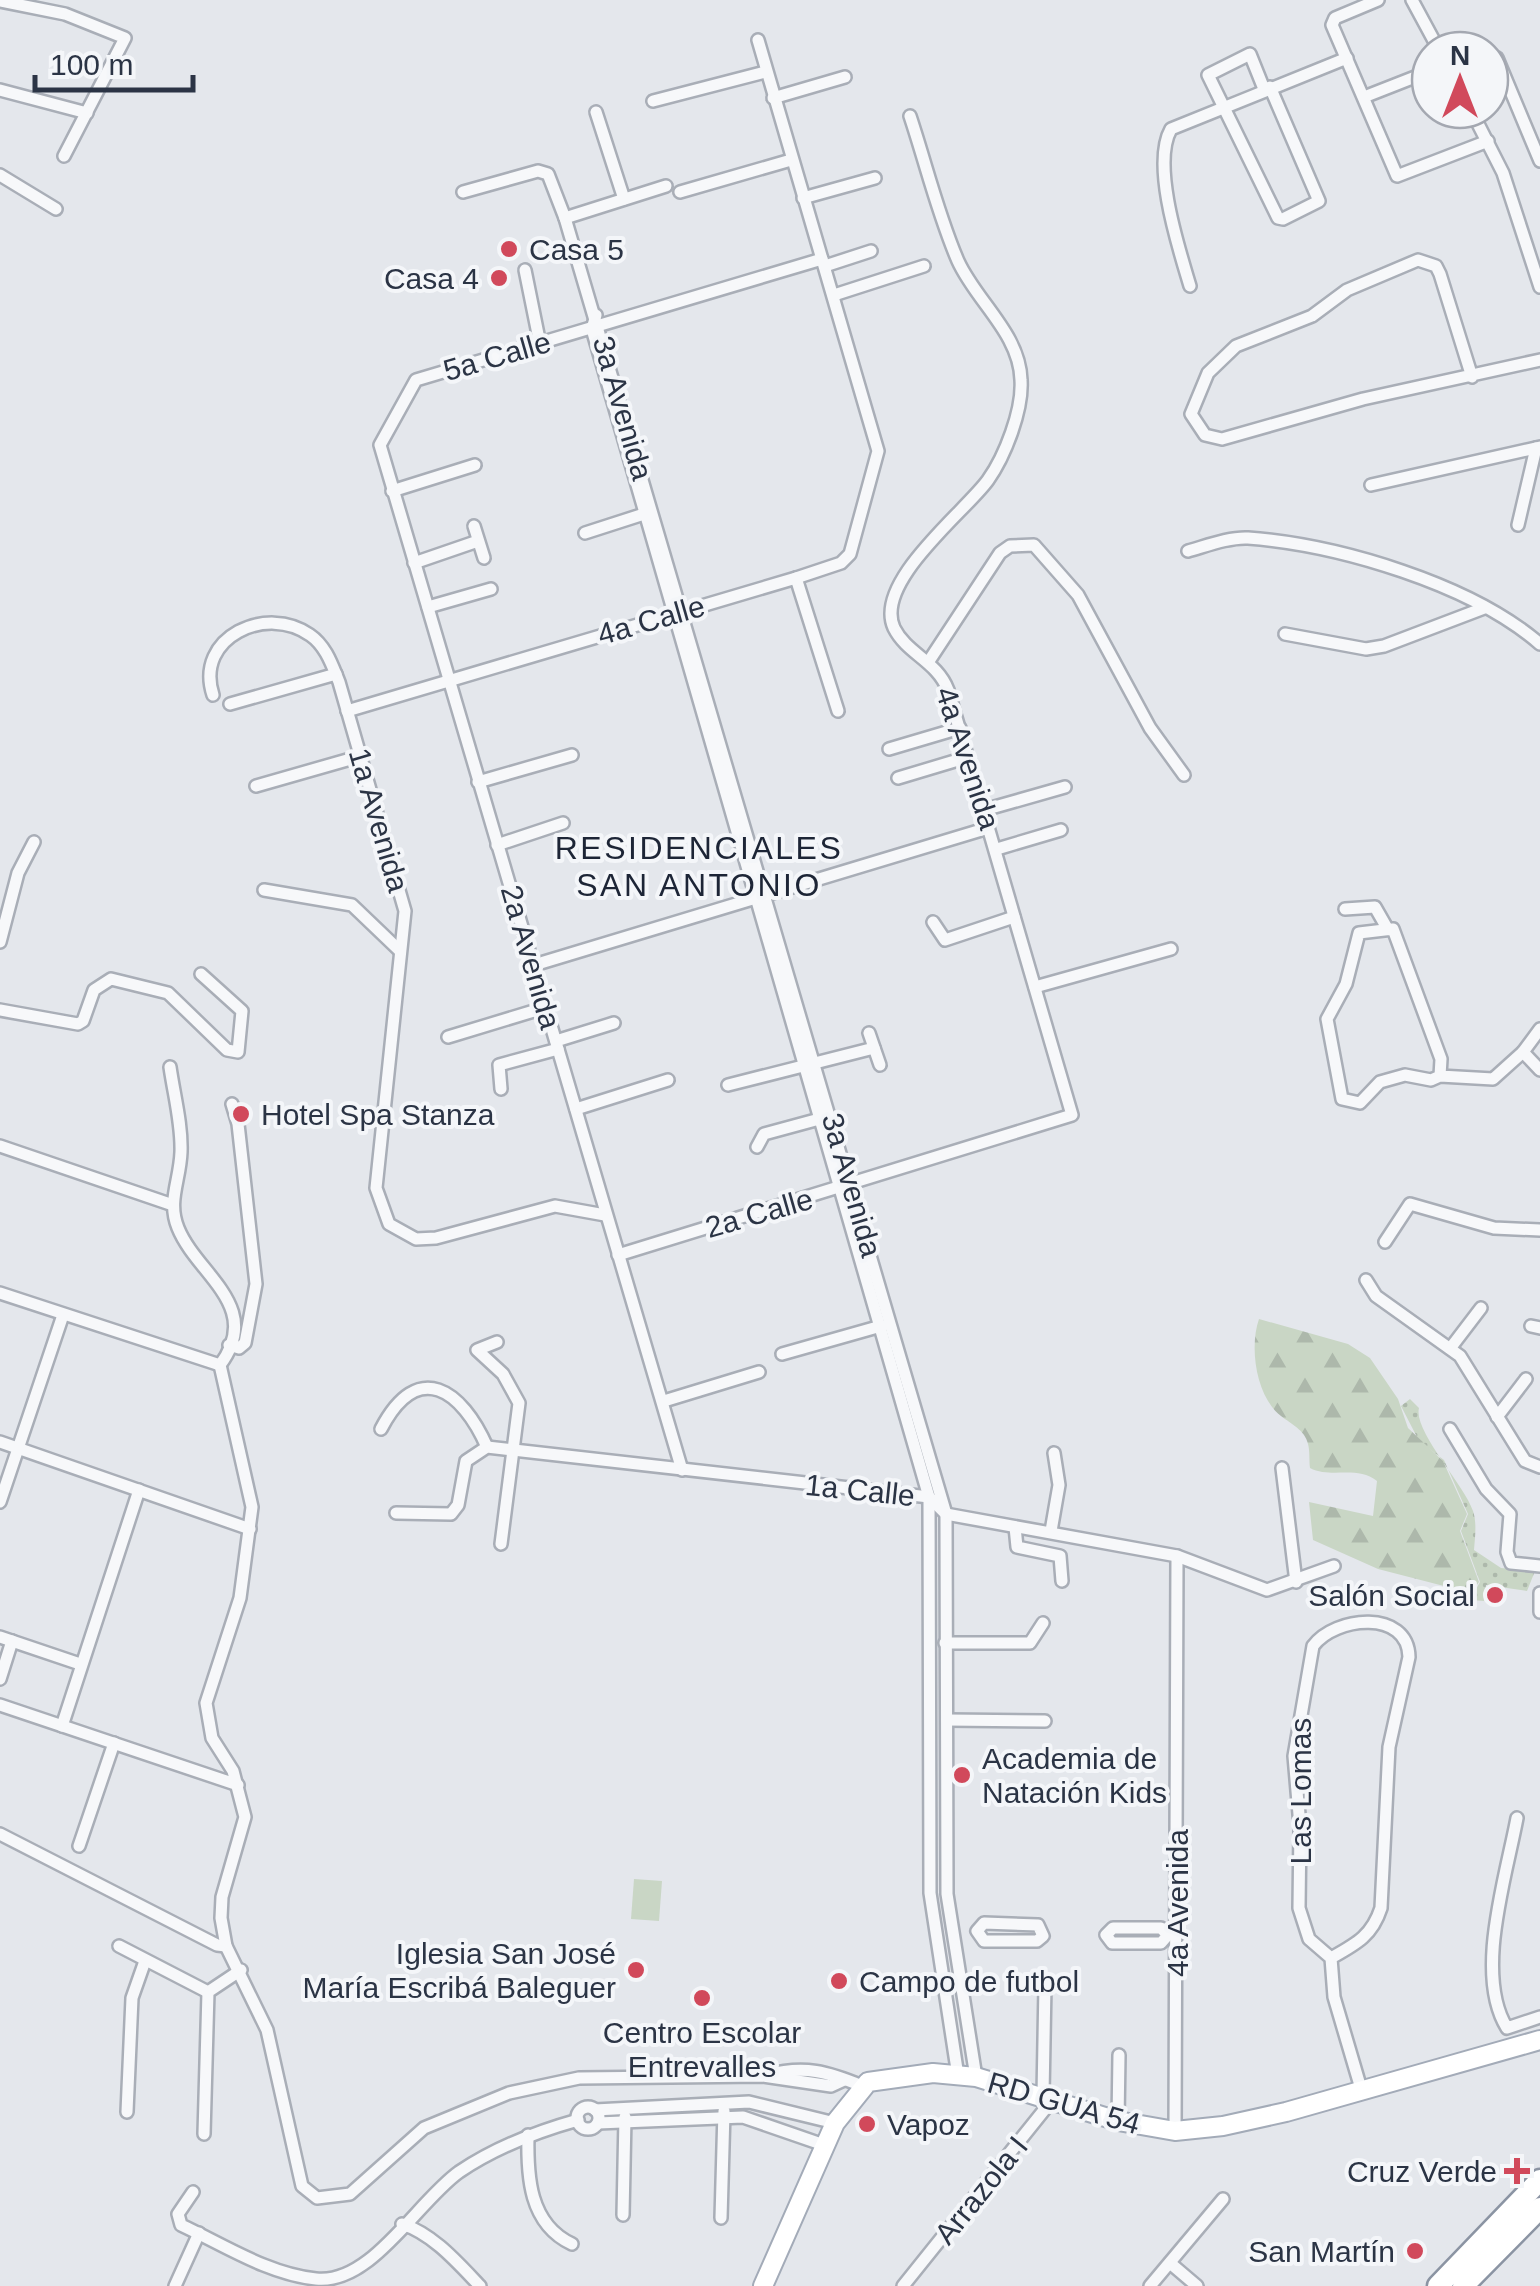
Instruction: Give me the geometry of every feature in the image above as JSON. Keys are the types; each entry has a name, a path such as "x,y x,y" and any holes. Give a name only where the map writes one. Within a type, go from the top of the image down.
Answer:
{"highway":[{"path":"1442,2286 1491,2258 1530,2213 1540,2177"},
{"path":"1461,2276 1530,2213"}],"main road":[{"name":"RD GUA 54","path":"862,2086 895,2076 967,2076 1048,2097 1118,2121 1175,2130 1231,2124 1362,2092 1540,2040"},
{"path":"763,2286 824,2145 862,2086"}],"street":[{"path":"1378,0 1332,22 1399,176 1488,140"},
{"path":"1412,0 1428,30"},
{"path":"0,1 65,14 124,36 126,44 64,156"},
{"path":"758,40 834,294 924,266"},
{"path":"1248,54 1318,201 1278,218 1220,106 1208,74 1248,54"},
{"path":"1190,286 1173,226 1164,143 1170,129 1348,58"},
{"path":"653,101 765,72"},
{"path":"773,98 844,77"},
{"path":"1364,97 1410,79"},
{"path":"1510,89 1540,161"},
{"path":"0,90 87,113"},
{"path":"596,112 624,199"},
{"name":"4a Avenida","path":"910,116 957,258 980,299 1012,342 1022,377 1004,450 988,479 928,540 891,610 894,628 944,679 988,828 998,849 1072,1115"},
{"path":"1482,130 1503,173 1540,287"},
{"path":"680,192 791,160"},
{"name":"3a Avenida","path":"463,192 538,171 548,174 565,218 926,1465 930,1498 930,1893 967,2076"},
{"path":"0,175 56,208"},
{"path":"804,198 875,178"},
{"path":"565,218 666,186"},
{"name":"5a Calle","path":"380,444 416,380 596,324 871,251"},
{"path":"1472,377 1440,274 1428,261 1418,260 1347,290 1312,316 1236,346 1198,388 1192,414 1205,435 1222,440 1350,403 1472,377 1540,360"},
{"path":"525,270 540,344"},
{"name":"4a Calle","path":"347,711 796,578 848,557 878,451 834,294"},
{"name":"3a Avenida","path":"596,324 644,514 679,612"},
{"name":"2a Avenida","path":"380,444 682,1470"},
{"path":"1371,485 1538,448 1518,525"},
{"path":"392,492 475,465"},
{"path":"585,532 644,514"},
{"path":"474,526 484,558"},
{"path":"1188,551 1245,538 1390,566 1503,614 1540,644"},
{"path":"414,563 478,541"},
{"path":"930,662 1000,553 1010,546 1034,545 1078,594 1150,728 1184,775"},
{"path":"796,578 838,711"},
{"path":"428,607 491,588"},
{"path":"1285,634 1366,649 1384,646 1484,608"},
{"name":"1a Avenida","path":"213,695 208,679 209,661 231,636 258,626 305,632 319,642 336,674 405,911 376,1188 388,1224 416,1239 436,1238 554,1206 605,1216"},
{"path":"230,704 336,674"},
{"path":"888,749 960,728"},
{"path":"478,782 572,755"},
{"path":"256,786 361,756"},
{"path":"898,778 968,757"},
{"path":"984,810 1065,787"},
{"path":"498,845 563,823"},
{"path":"534,965 988,828"},
{"path":"998,849 1061,830"},
{"path":"0,942 18,873 34,842"},
{"path":"264,890 352,904 400,950"},
{"path":"1345,909 1375,907 1386,928"},
{"path":"933,922 944,940 1014,917"},
{"path":"1440,1076 1442,1059 1393,928 1358,933 1346,984 1328,1012 1342,1098 1360,1103 1380,1082 1405,1075 1431,1080 1440,1076 1492,1079 1523,1052 1540,1030"},
{"path":"1034,987 1171,949"},
{"path":"0,1010 78,1024 83,1021 94,990 111,979 168,994 227,1050 238,1052 242,1012 202,974"},
{"path":"448,1037 547,1007"},
{"path":"500,1089 499,1066 614,1023"},
{"path":"869,1032 880,1064"},
{"path":"728,1085 874,1048"},
{"path":"1523,1052 1540,1070"},
{"path":"170,1067 181,1154 170,1204 184,1240 228,1297 234,1319 220,1366 251,1495 240,1598 206,1704 212,1738 238,1785 245,1817 222,1897 226,1946 267,2030 302,2186 317,2198 350,2194 424,2128 508,2093 579,2078 763,2076 790,2069 814,2069 834,2072 862,2086"},
{"path":"576,1109 668,1080"},
{"path":"229,1345 242,1347 251,1330 256,1284 232,1104"},
{"name":"2a Calle","path":"618,1255 847,1188 1072,1115"},
{"path":"757,1147 764,1134 826,1118"},
{"path":"0,1146 170,1204"},
{"name":"3a Avenida","path":"847,1188 881,1326 946,1514 947,1894 967,2076"},
{"path":"1385,1242 1410,1204 1494,1228 1540,1230"},
{"path":"1366,1280 1376,1296 1452,1346 1524,1461 1540,1467"},
{"path":"0,1293 220,1366"},
{"path":"1452,1346 1482,1308"},
{"path":"0,1502 63,1315"},
{"path":"782,1354 881,1326"},
{"path":"497,1342 476,1350 503,1374 516,1393 501,1544"},
{"path":"664,1401 759,1372"},
{"path":"1497,1417 1526,1379"},
{"path":"381,1429 398,1405 429,1384 458,1402 488,1447 466,1461 458,1505 452,1514 396,1514"},
{"path":"1450,1429 1486,1489 1510,1514 1510,1563 1540,1566"},
{"path":"0,1442 250,1529"},
{"name":"1a Calle","path":"488,1447 930,1498 946,1514 1177,1556 1267,1590 1334,1566"},
{"path":"1051,1531 1058,1485 1054,1454"},
{"path":"1282,1468 1296,1582"},
{"path":"62,1726 139,1490"},
{"path":"1015,1527 1018,1547 1060,1556 1062,1581"},
{"name":"4a Avenida","path":"1175,2130 1172,1936 1177,1556"},
{"path":"1540,1594 1540,1612"},
{"name":"Las Lomas","path":"1369,1622 1397,1629 1408,1643 1409,1658 1389,1747 1380,1908 1374,1928 1362,1941 1332,1958 1309,1939 1299,1908 1300,1826 1294,1756 1313,1646 1340,1628 1369,1622"},
{"path":"945,1643 1030,1643 1043,1624"},
{"path":"0,1679 6,1639 80,1664"},
{"path":"0,1705 238,1785"},
{"path":"947,1720 1044,1721"},
{"path":"79,1846 114,1743"},
{"path":"1517,1818 1492,1958 1493,1989 1510,2028 1540,2017"},
{"path":"0,1834 217,1945 226,1946"},
{"path":"952,1934 976,1932 984,1923 1038,1925 1043,1936 1037,1941 984,1941 976,1932"},
{"path":"119,1946 208,1992"},
{"path":"1332,1958 1334,1997 1362,2092"},
{"path":"127,2112 132,1998 145,1961"},
{"path":"208,1992 241,1970"},
{"path":"1046,1985 1048,2097"},
{"path":"204,2134 208,1992"},
{"path":"1118,2121 1119,2055"},
{"path":"1176,2057 1182,2122 1190,2126 1231,2124"},
{"name":"Arrazola I","path":"909,2284 1048,2097"},
{"path":"194,2192 179,2219 262,2264 319,2283 371,2261 402,2224 454,2176 528,2135 578,2120 588,2128 596,2116 724,2102 758,2102 835,2123"},
{"path":"721,2218 724,2102"},
{"path":"626,2114 754,2120 824,2145"},
{"path":"623,2215 626,2114"},
{"path":"528,2135 529,2185 535,2204 559,2238 572,2244"},
{"path":"1150,2286 1223,2200"},
{"path":"402,2224 432,2236 446,2257 480,2286"},
{"path":"175,2286 200,2233"},
{"path":"1170,2263 1197,2286"}],"green space":[{"path":"1259,1319 1348,1344 1370,1358 1398,1399 1408,1428 1443,1461 1467,1514 1460,1531 1479,1582 1471,1593 1378,1569 1313,1540 1309,1502 1373,1516 1377,1481 1361,1474 1310,1468 1304,1435 1272,1408 1260,1384 1255,1357"},
{"path":"1410,1399 1419,1408 1419,1418 1439,1457 1419,1441 1401,1406"},
{"path":"1448,1469 1473,1511 1474,1550 1501,1568 1535,1571 1527,1591 1486,1585 1484,1601 1470,1600 1480,1582 1461,1531 1468,1514"},
{"path":"634,1879 662,1881 659,1921 631,1919"}],"place":[{"name":"Casa 5","path":"509,249"},
{"name":"Casa 4","path":"499,278"},
{"name":"Hotel Spa Stanza","path":"241,1114"},
{"name":"Salón Social","path":"1495,1595"},
{"name":"Academia de Natación Kids","path":"962,1775"},
{"name":"Iglesia San José María Escribá Baleguer","path":"636,1970"},
{"name":"Campo de futbol","path":"839,1981"},
{"name":"Centro Escolar Entrevalles","path":"702,1998"},
{"name":"Vapoz","path":"867,2124"},
{"name":"Cruz Verde","path":"1517,2171"},
{"name":"San Martín","path":"1415,2251"}],"district":[{"name":"RESIDENCIALES SAN ANTONIO","path":"699,866"}]}
